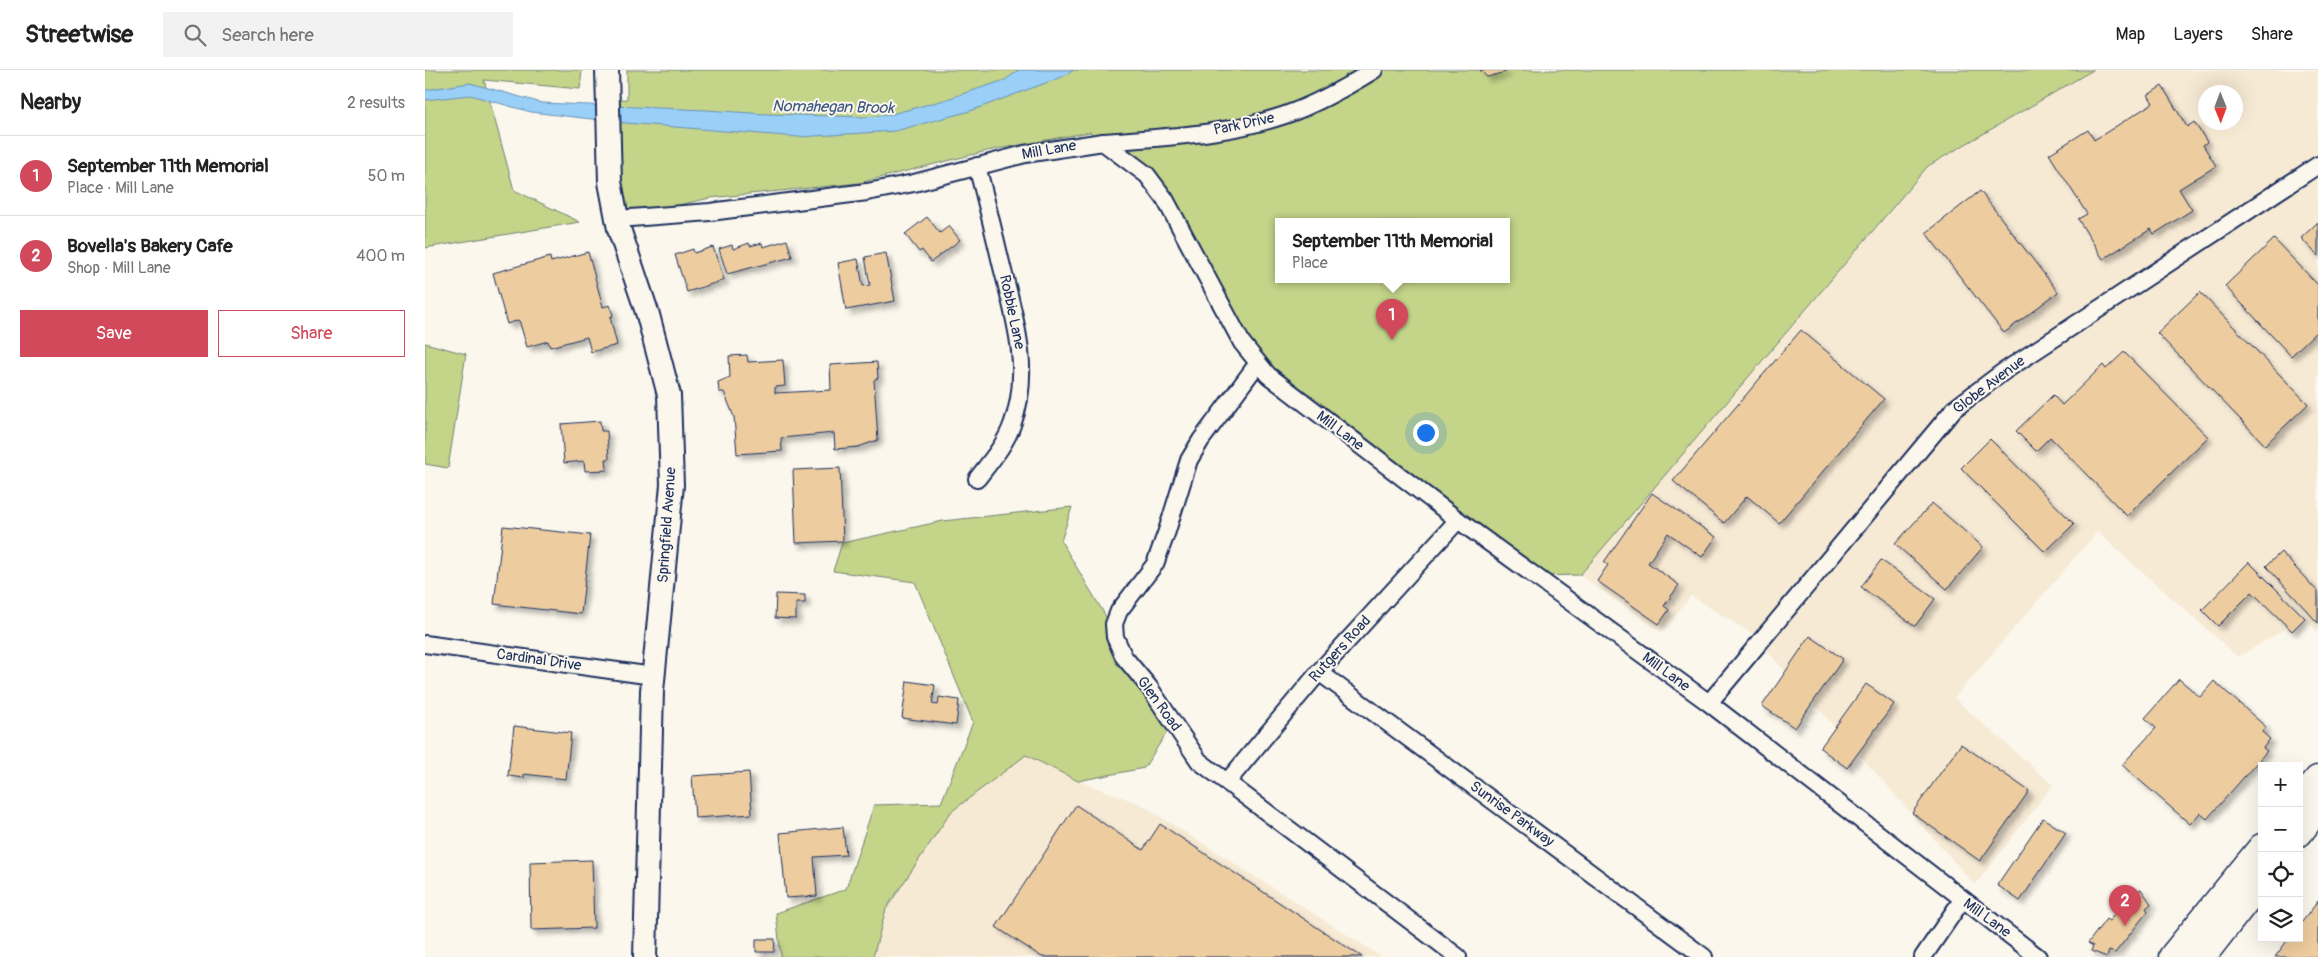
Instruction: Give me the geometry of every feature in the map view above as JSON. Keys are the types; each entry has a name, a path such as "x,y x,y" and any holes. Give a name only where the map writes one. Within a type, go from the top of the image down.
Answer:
{"highway":[{"path":"2303,798 2318,780"},
{"path":"2303,827 2318,807"},
{"path":"2173,957 2259,852"},
{"path":"2201,957 2258,884"}],"main road":[{"name":"Springfield Avenue","path":"607,70 610,182 617,219 627,258 648,315 669,395 672,485 653,676 645,957"}],"street":[{"name":"Park Drive","path":"1103,142 1186,135 1237,127 1283,116 1339,92 1374,70"},
{"name":"Mill Lane","path":"617,219 710,212 867,192 914,183 1025,154 1103,142 1147,175 1165,199 1242,343 1268,375 1458,520 1709,703 1875,829 1962,900 2038,957"},
{"name":"Globe Avenue","path":"1709,703 1954,409 2003,372 2318,165"},
{"name":"Robbie Lane","path":"977,166 1017,327 1021,354 1019,401 1012,425 999,451 977,479"},
{"name":"Glen Road","path":"1258,363 1201,440 1189,460 1155,564 1119,611 1114,624 1115,637 1124,657 1149,687 1199,761 1458,957"},
{"name":"Rutgers Road","path":"1227,782 1319,672 1458,520"},
{"name":"Cardinal Drive","path":"425,644 653,676"},
{"name":"Sunrise Parkway","path":"1319,672 1704,957"},
{"path":"1923,957 1962,900"}],"shaded area":[{"path":"2093,70 2318,70 2318,632 2303,618 2238,657 2097,532 1954,698 2053,785 1975,885 1752,634 1691,596 1661,632 1580,575 1929,166"},
{"path":"1026,754 1078,781 1141,804 1382,957 873,957 886,909 951,812"}],"green space":[{"path":"425,70 582,70 580,89 484,80 514,190 580,222 425,248"},
{"path":"627,70 2093,70 1928,166 1580,575 1535,576 1268,375 1165,199 1090,132 987,151 859,183 710,198 617,219 608,100 627,99"},
{"path":"425,343 466,354 448,468 425,464"},
{"path":"1072,507 1061,541 1171,726 1144,768 1078,781 1026,755 951,812 886,909 873,957 781,957 776,913 846,889 874,805 941,803 973,722 915,582 833,571 842,543 943,521"}],"water":[{"path":"1019,70 1074,70 1062,77 970,111 895,131 798,137 626,123 531,112 470,95 425,100 425,90 470,83 542,103 864,117 888,115 941,101 1005,80"}],"building":[{"path":"1480,70 1505,70 1506,72 1487,77"},
{"path":"2162,86 2187,127 2194,122 2207,142 2203,145 2216,166 2179,189 2192,210 2154,234 2151,229 2103,259 2078,219 2087,214 2049,154 2088,130 2094,140 2153,103 2148,95"},
{"path":"1980,191 2058,292 2004,333 1926,233"},
{"path":"927,217 940,233 949,226 960,240 931,262 922,250 919,252 905,234"},
{"path":"2318,222 2318,256 2301,238"},
{"path":"2274,239 2318,285 2318,330 2291,356 2225,286"},
{"path":"787,240 792,257 727,274 719,249 732,245 733,249 749,243 750,246 762,243 763,247"},
{"path":"713,247 724,280 687,292 675,255 693,249 694,253"},
{"path":"588,252 603,307 610,305 613,316 610,317 617,345 591,352 587,337 550,347 548,341 527,347 519,320 507,324 493,273 550,257 551,262"},
{"path":"886,253 895,301 846,310 838,263 858,259 863,286 870,285 865,257"},
{"path":"2200,292 2308,404 2265,445 2157,333"},
{"path":"1801,330 1884,399 1779,523 1747,496 1724,523 1673,481"},
{"path":"2124,352 2208,437 2127,516 2050,437 2036,451 2016,431 2053,395 2062,405 2103,365 2106,369"},
{"path":"747,355 748,362 783,360 785,386 775,387 775,393 831,390 830,365 877,362 878,378 874,380 878,440 858,447 835,449 834,433 781,438 782,451 737,454 734,417 724,392 719,392 718,382 730,377 729,356"},
{"path":"600,421 601,431 607,431 609,459 606,459 607,470 585,471 584,461 564,463 561,424"},
{"path":"1990,439 2074,524 2045,552 1961,468"},
{"path":"840,468 843,541 796,543 793,470"},
{"path":"1652,493 1716,537 1702,557 1668,533 1648,563 1679,585 1664,606 1669,610 1659,624 1597,581 1608,565 1604,562"},
{"path":"1932,503 1983,547 1947,589 1895,544"},
{"path":"503,526 590,535 581,614 494,604"},
{"path":"2281,552 2318,592 2318,623 2266,566"},
{"path":"1881,560 1935,599 1915,626 1861,587"},
{"path":"2249,562 2305,618 2292,631 2252,592 2218,626 2202,610"},
{"path":"776,594 805,595 805,603 796,603 796,619 775,618"},
{"path":"1810,636 1843,659 1795,728 1762,706"},
{"path":"2179,679 2200,697 2214,681 2266,727 2262,732 2270,739 2263,748 2267,751 2207,819 2200,813 2190,824 2122,765 2156,728 2145,718"},
{"path":"907,681 935,685 932,704 938,705 939,697 959,700 956,725 902,718"},
{"path":"1866,684 1894,704 1847,768 1820,748"},
{"path":"514,726 571,733 566,779 524,774 524,778 508,776"},
{"path":"1961,744 2029,791 1980,861 1912,813"},
{"path":"749,772 752,814 695,818 692,776"},
{"path":"1076,805 1143,850 1160,824 1362,957 1042,957 996,927"},
{"path":"2043,818 2066,833 2020,901 1997,885"},
{"path":"843,827 846,855 814,857 817,896 786,898 780,833"},
{"path":"592,860 594,928 531,930 530,862"},
{"path":"2141,889 2151,904 2146,908 2148,911 2115,953 2109,951 2107,957 2091,951 2093,946 2088,943 2106,919 2109,921 2116,912 2113,910 2119,902"},
{"path":"2318,901 2318,957 2275,957 2286,942 2303,942 2303,921"},
{"path":"756,939 775,939 774,952 756,952"}],"place":[{"name":"September 11th Memorial","path":"1392,340"},
{"name":"Bovella's Bakery Cafe","path":"2125,926"}],"water label":[{"name":"Nomahegan Brook","path":"833,107"}]}
